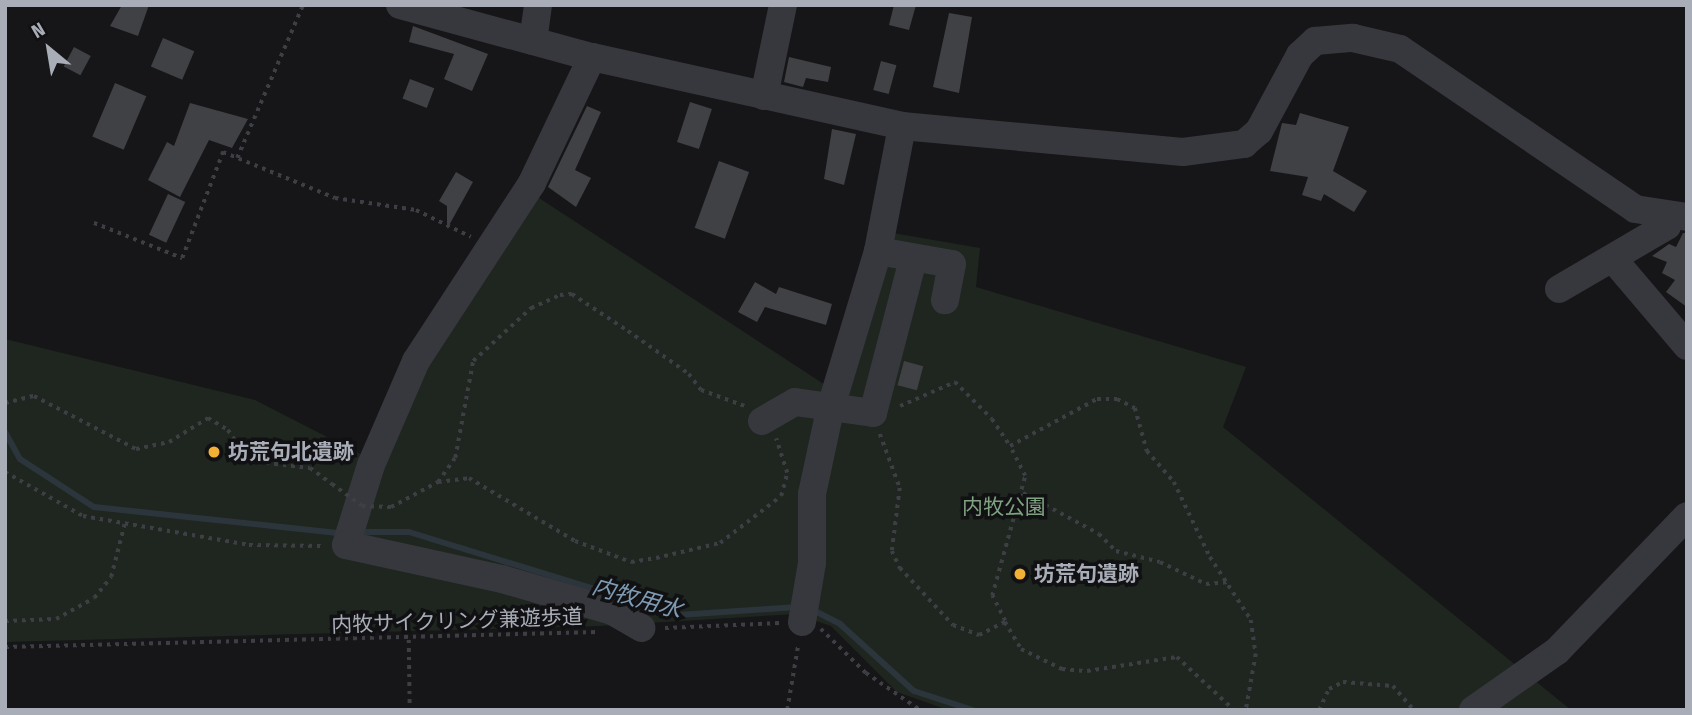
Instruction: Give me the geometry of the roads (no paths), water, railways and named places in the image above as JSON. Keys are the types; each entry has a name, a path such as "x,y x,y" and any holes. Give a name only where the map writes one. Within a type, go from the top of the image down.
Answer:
{"street":[{"path":"400,5 592,57 902,125 1183,152 1226,148 1259,131 1300,55 1315,41 1353,38 1401,49 1571,170 1635,209 1678,217"},
{"path":"533,41 538,5"},
{"path":"764,96 783,5"},
{"path":"592,57 532,183 416,361 367,475 346,545 502,579 612,611 642,628"},
{"path":"803,612 812,563 812,494 830,410 878,251 902,125"},
{"path":"1559,289 1613,259 1678,217"},
{"path":"878,251 952,264 945,300"},
{"path":"1613,259 1687,346"},
{"path":"762,421 795,402 830,410 873,413 910,271"},
{"path":"1473,710 1557,651 1687,516"}],"waterway":[{"name":"内牧用水","path":"5,432 20,459 94,507 338,533"},
{"name":"内牧用水","path":"361,532 409,532 678,615 797,607"},
{"name":"内牧用水","path":"811,609 840,624 914,691 972,710"}],"place":[{"name":"坊荒句北遺跡","path":"214,452"},
{"name":"坊荒句遺跡","path":"1020,574"}],"park label":[{"name":"内牧公園","path":"1004,507"}]}
